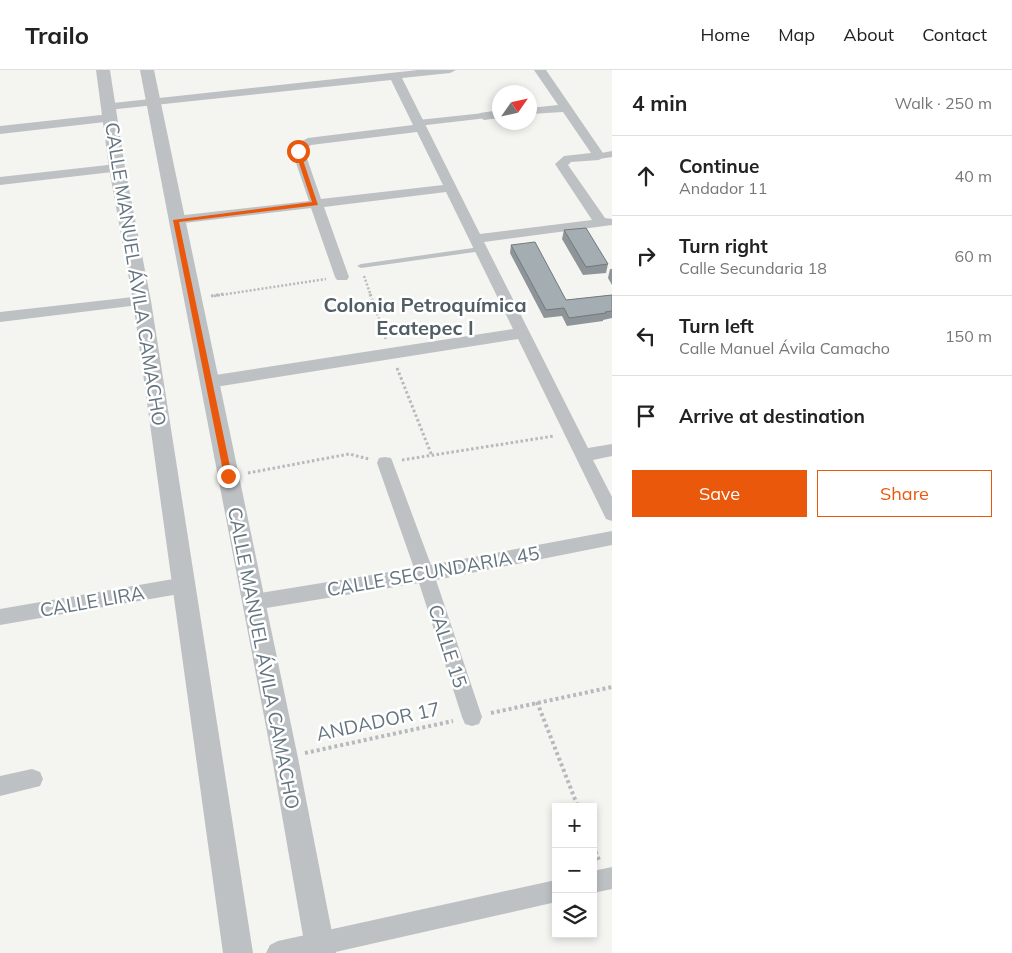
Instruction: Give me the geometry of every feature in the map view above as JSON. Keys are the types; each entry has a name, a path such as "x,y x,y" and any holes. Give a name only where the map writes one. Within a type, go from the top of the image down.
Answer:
{"street":[{"name":"CALLE MANUEL ÁVILA CAMACHO","path":"103,70 117,168 142,301 238,953"},
{"name":"CALLE MANUEL ÁVILA CAMACHO","path":"147,70 285,758 321,948"},
{"path":"0,130 109,112 153,101 450,70"},
{"path":"540,70 599,156"},
{"path":"395,76 612,514"},
{"path":"537,110 566,108"},
{"path":"342,277 298,151 300,145 308,142 492,115"},
{"path":"478,244 606,222 562,166 562,162 568,159 612,154"},
{"path":"0,181 117,168"},
{"path":"176,220 451,188"},
{"path":"0,317 142,301"},
{"path":"209,382 522,334"},
{"path":"582,455 612,450"},
{"name":"CALLE 15","path":"384,463 425,574 472,717"},
{"name":"CALLE SECUNDARIA 45","path":"254,602 425,574 612,538"},
{"name":"CALLE LIRA","path":"0,616 185,586"},
{"path":"0,786 32,779"},
{"path":"597,881 612,878"},
{"path":"278,953 321,948 552,891"}],"lane":[{"path":"361,266 478,244"}],"path":[{"path":"192,298 364,274 392,355 432,456"},
{"path":"228,476 349,454 384,463 572,433"},
{"name":"ANDADOR 17","path":"285,758 612,687"},
{"path":"537,702 576,803"}],"building":[{"path":"586,228 608,264 586,267 564,230"},
{"path":"535,242 566,300 612,295 612,311 569,318 564,308 546,310 511,245"}],"district":[{"name":"Colonia Petroquímica Ecatepec I","path":"425,316"}],"route":[{"path":"228,476 176,220 316,204 298,151"}]}
